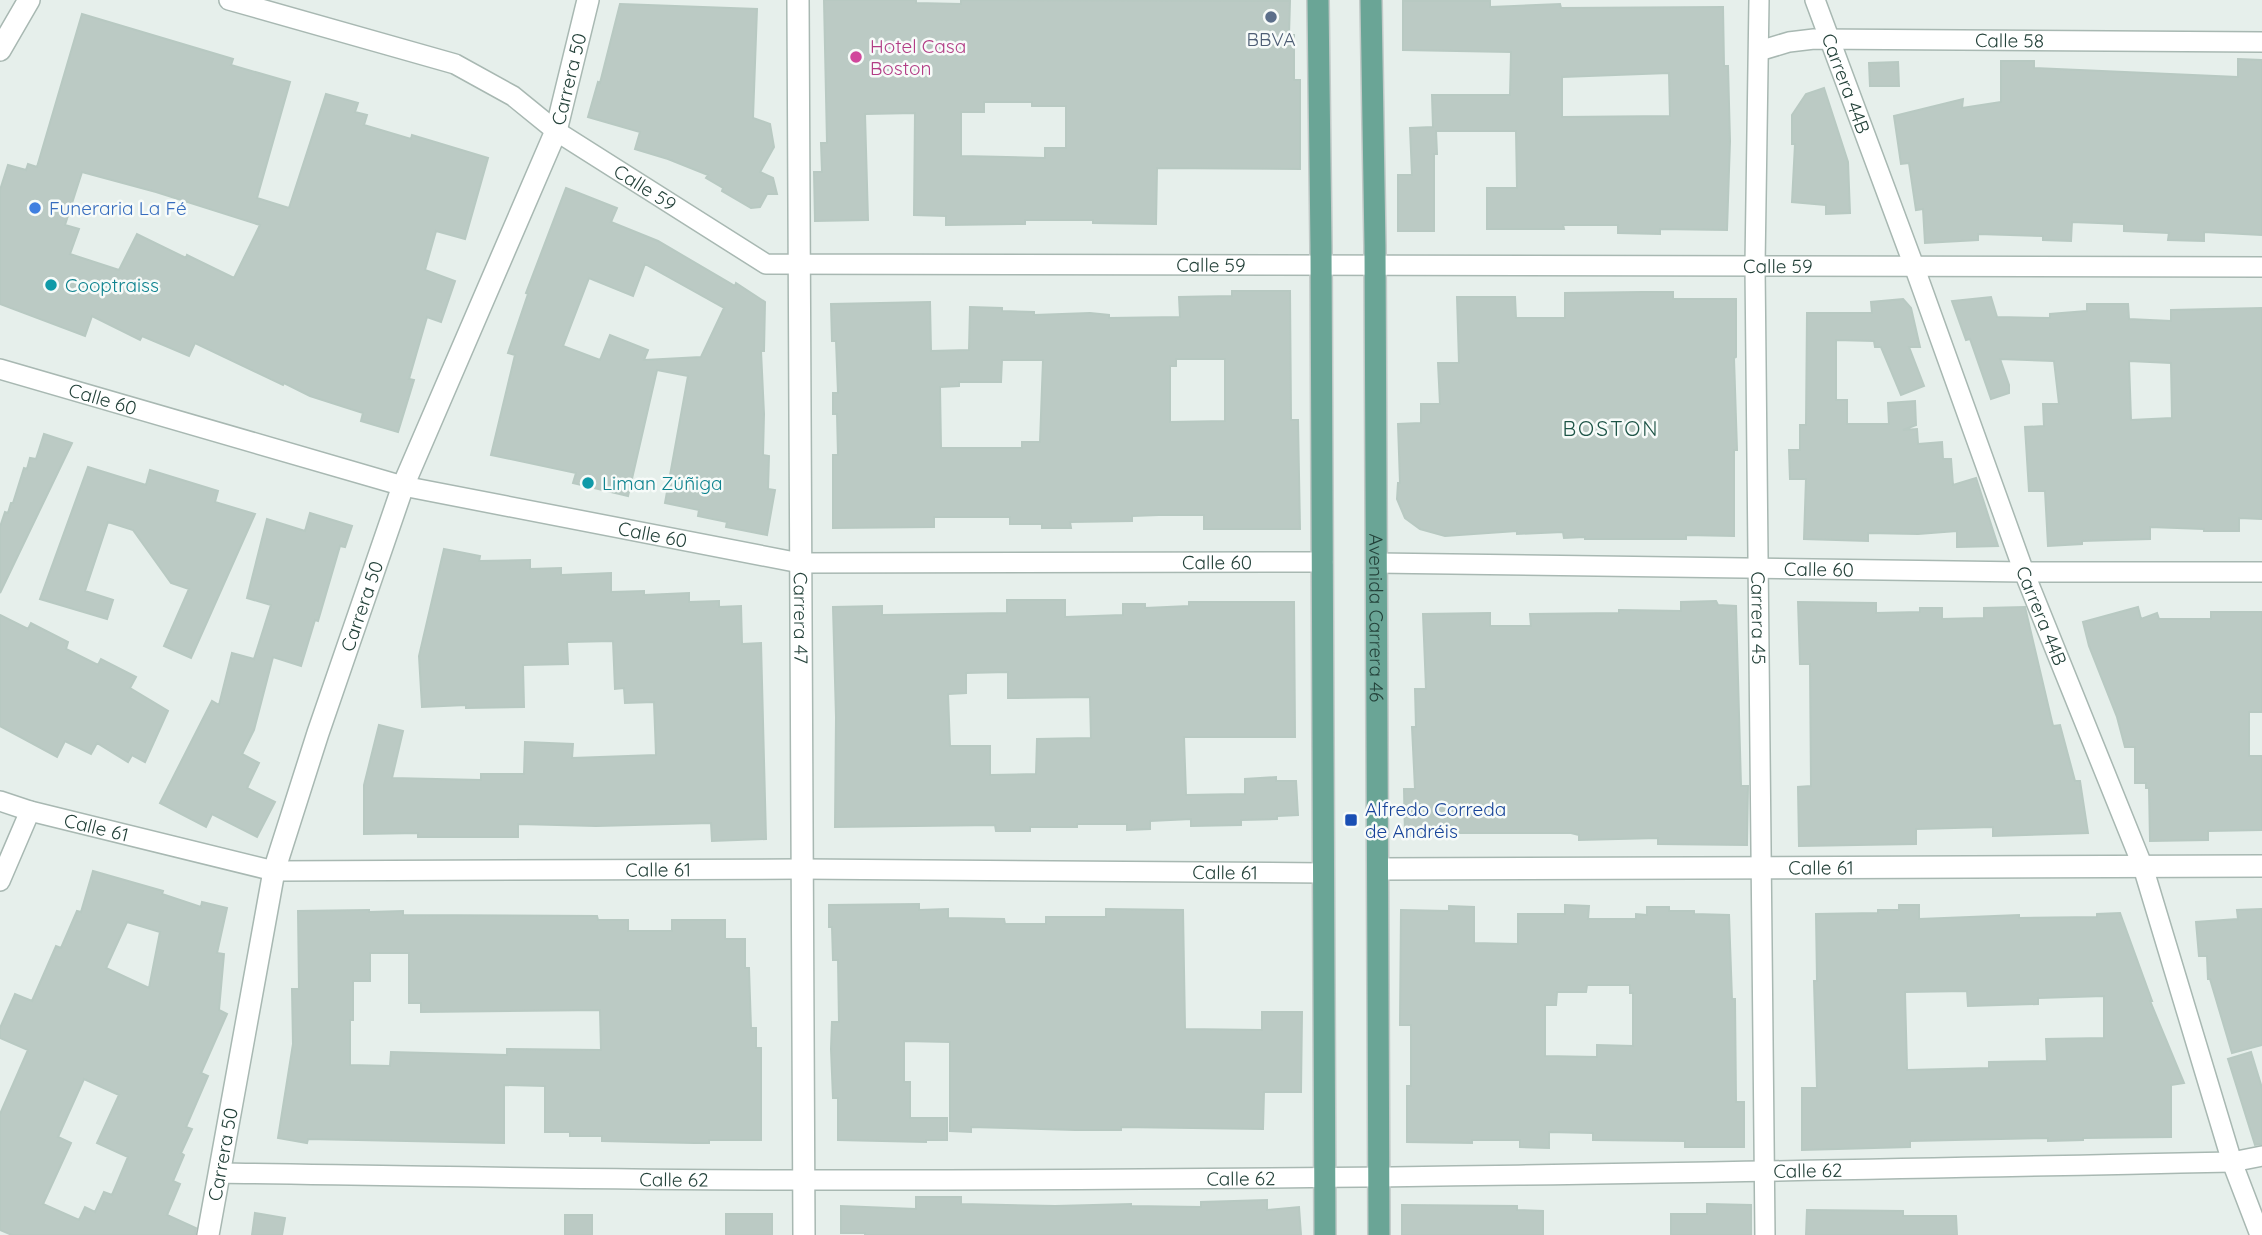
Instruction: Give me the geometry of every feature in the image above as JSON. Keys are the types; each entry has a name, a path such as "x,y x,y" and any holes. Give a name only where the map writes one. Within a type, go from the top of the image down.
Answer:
{"main road":[{"path":"1318,0 1322,265 1325,1235"},
{"name":"Avenida Carrera 46","path":"1371,0 1375,265 1379,1235"}],"street":[{"path":"0,50 29,0"},
{"name":"Calle 59","path":"229,0 455,64 513,96 556,131 766,264 2262,267"},
{"name":"Carrera 50","path":"208,1235 274,871 318,733 403,486 556,131 588,0"},
{"name":"Carrera 47","path":"798,0 803,1235"},
{"name":"Carrera 45","path":"1759,0 1755,266 1765,1235"},
{"name":"Carrera 44B","path":"1815,0 2024,572 2143,867 2232,1161 2260,1235"},
{"name":"Calle 58","path":"1759,51 1788,42 1830,39 2262,42"},
{"name":"Calle 60","path":"0,369 403,486 800,563 1323,562"},
{"name":"Calle 60","path":"1376,563 2024,572 2262,572"},
{"name":"Calle 61","path":"0,801 30,811 274,871 802,869 1324,873"},
{"path":"0,881 30,811"},
{"name":"Calle 61","path":"1378,869 2262,866"},
{"name":"Calle 62","path":"219,1174 803,1180 1379,1177 1764,1172 2232,1161 2262,1156"}],"building":[{"path":"824,0 916,0 916,3 961,4 961,0 1290,1 1289,35 1294,35 1294,80 1300,80 1300,169 1157,168 1156,224 1025,220 1025,224 946,225 946,216 914,215 915,113 865,114 868,220 815,221 814,172 822,172 821,143 827,143","holes":["984,102 1032,102 1032,106 1066,106 1066,148 1045,148 1045,158 961,156 961,112 984,112"]},
{"path":"1403,1 1490,1 1490,7 1560,4 1561,8 1723,7 1730,141 1727,230 1660,229 1660,234 1618,233 1618,225 1563,225 1564,229 1487,229 1487,188 1517,188 1516,131 1436,131 1434,231 1398,231 1398,175 1412,175 1410,128 1433,127 1432,95 1510,95 1511,52 1403,50","holes":["1669,73 1670,116 1562,117 1562,77"]},
{"path":"620,4 757,9 753,118 770,124 774,147 760,172 773,178 777,194 767,194 760,207 751,208 722,191 723,188 706,178 708,175 635,149 640,132 588,117 598,82 600,83"},
{"path":"82,14 233,59 231,65 290,82 257,198 289,208 326,94 358,103 355,112 367,115 364,125 411,139 412,135 488,158 465,239 436,231 425,270 455,281 441,322 427,317 409,379 414,380 398,432 361,421 363,413 310,396 284,383 283,385 195,343 189,356 142,336 140,340 92,316 85,336 0,304 0,190 8,165 26,170 28,164 37,167","holes":["82,172 260,225 234,278 137,234 119,270 70,254 79,229 65,225"]},
{"path":"2238,59 2262,60 2262,235 2204,232 2204,241 2168,240 2169,233 2124,231 2124,224 2072,222 2071,241 2043,240 2043,236 1978,234 1978,240 1925,243 1923,209 1916,210 1909,163 1901,164 1894,116 1963,99 1962,108 2001,102 2001,61 2034,61 2034,68 2238,77"},
{"path":"1898,62 1899,86 1870,86 1869,63"},
{"path":"1824,88 1848,162 1850,213 1826,214 1826,205 1792,202 1795,144 1792,144 1792,115 1806,94"},
{"path":"566,188 617,208 611,222 658,241 735,286 736,283 765,302 764,351 761,351 763,455 769,456 768,489 775,490 767,535 726,527 727,522 698,516 699,510 665,503 688,376 657,370 628,496 573,483 576,473 491,455 515,355 508,353 528,294 526,293","holes":["645,264 724,308 701,357 644,360 648,350 610,335 600,360 563,346 589,278 633,296"]},
{"path":"1232,291 1290,291 1291,420 1298,420 1300,529 1204,529 1204,515 1132,516 1132,521 1070,522 1071,528 1010,524 1010,517 934,517 934,527 833,528 833,455 838,455 837,414 833,414 833,393 838,393 831,304 930,302 931,351 969,350 970,307 1034,312 1034,315 1090,313 1109,315 1109,318 1180,317 1179,297 1232,296","holes":["1176,359 1225,359 1225,421 1170,422 1170,366 1176,366","1002,360 1043,360 1040,442 1022,442 1022,448 941,448 940,387 959,386 959,382 1001,382"]},
{"path":"1673,292 1673,299 1736,299 1734,358 1737,450 1734,450 1734,536 1585,539 1564,538 1563,532 1517,534 1517,531 1445,536 1420,529 1405,518 1397,499 1400,483 1398,424 1421,423 1421,404 1440,404 1438,363 1459,363 1457,297 1515,297 1516,318 1565,318 1565,293"},
{"path":"1991,297 1997,317 2050,318 2050,314 2087,311 2087,304 2128,304 2129,319 2171,321 2171,310 2262,308 2262,519 2239,518 2239,531 2150,527 2150,539 2082,541 2082,544 2048,546 2045,491 2029,491 2025,427 2044,426 2043,404 2059,404 2054,361 2000,359 2009,393 1991,399 1970,339 1966,340 1952,301","holes":["2129,361 2171,363 2172,418 2131,420"]},
{"path":"1903,299 1911,308 1920,347 1909,347 1924,386 1901,395 1881,347 1875,347 1874,341 1836,340 1836,400 1847,400 1847,424 1889,424 1888,403 1915,401 1916,425 1903,430 1917,429 1918,444 1942,442 1943,459 1951,459 1953,485 1976,478 1998,546 1957,547 1957,531 1918,534 1868,533 1868,541 1804,539 1806,479 1790,479 1789,450 1800,450 1800,425 1806,425 1807,313 1872,313 1871,302"},
{"path":"44,434 72,443 0,593 0,527 5,512 8,513 13,503 24,468 27,469 30,458 36,459"},
{"path":"88,467 146,485 150,470 218,491 215,502 255,514 191,658 164,646 189,589 171,583 133,530 108,522 85,591 113,600 107,619 40,599"},
{"path":"310,513 352,526 345,547 340,546 318,621 315,620 301,666 273,657 254,730 242,754 259,763 247,788 275,802 257,837 212,814 206,827 160,803 212,701 219,705 232,653 254,659 271,605 247,598 267,519 305,531"},
{"path":"444,549 480,556 479,561 530,560 530,569 561,568 561,575 611,573 611,592 644,591 644,595 689,593 689,602 719,601 719,607 741,606 742,644 761,643 766,839 712,841 711,823 596,826 518,824 518,837 364,834 364,785 379,725 403,731 392,778 481,780 481,774 524,774 525,742 573,744 572,758 656,755 654,702 625,703 624,688 615,689 613,641 567,642 568,664 523,665 524,707 422,707 419,656"},
{"path":"1007,600 1065,600 1065,617 1123,615 1123,604 1145,604 1145,608 1189,606 1189,602 1294,602 1295,737 1184,737 1186,795 1245,794 1245,779 1276,777 1276,781 1296,781 1298,815 1277,816 1277,819 1241,820 1241,825 1191,826 1191,819 1150,821 1150,829 1127,830 1127,824 1030,827 1030,831 996,831 995,825 835,827 833,607 882,606 882,615 1007,613","holes":["1008,672 1008,698 1090,697 1091,738 1037,739 1036,774 990,775 990,746 950,746 948,694 966,693 966,673"]},
{"path":"1716,601 1718,605 1736,606 1741,786 1748,786 1747,845 1658,844 1658,838 1579,840 1579,835 1571,833 1405,836 1404,789 1415,789 1412,727 1416,727 1415,689 1426,689 1423,614 1490,613 1490,626 1531,626 1530,614 1619,613 1619,610 1681,611 1681,602"},
{"path":"1798,602 1876,603 1876,613 1920,612 1920,608 1942,608 1942,619 1984,618 1984,608 2025,607 2053,726 2060,725 2075,781 2080,781 2088,833 1993,836 1993,827 1916,829 1916,844 1799,846 1798,787 1811,786 1810,664 1800,664"},
{"path":"2138,607 2141,619 2157,613 2159,619 2211,619 2211,612 2262,612 2262,712 2249,712 2249,756 2262,756 2262,830 2208,831 2208,840 2150,841 2149,788 2146,788 2146,783 2135,783 2135,747 2125,747 2083,622"},
{"path":"0,615 28,629 31,623 68,642 66,649 98,665 101,659 136,677 130,688 168,711 145,762 132,755 128,762 97,743 91,754 65,741 57,757 0,726"},
{"path":"93,871 163,891 162,894 201,907 202,902 227,908 217,953 224,954 219,1010 227,1014 201,1073 208,1076 186,1127 192,1129 181,1153 184,1155 173,1181 180,1184 167,1215 196,1228 195,1235 12,1235 0,1230 0,1114 28,1050 0,1038 0,1028 15,994 32,1001 56,946 61,948 77,911 81,912","holes":["127,922 160,932 149,988 106,968","84,1079 119,1095 97,1143 128,1157 112,1195 104,1192 95,1212 85,1207 79,1220 43,1204 71,1143 58,1137"]},
{"path":"919,904 919,910 948,909 948,918 1004,919 1005,924 1046,924 1046,917 1106,917 1106,909 1183,910 1185,1029 1262,1030 1262,1012 1302,1012 1301,1092 1264,1092 1263,1129 1121,1127 1121,1130 1075,1130 971,1127 971,1132 950,1131 950,1042 904,1041 904,1082 910,1082 910,1118 947,1118 947,1140 838,1140 838,1098 833,1098 831,1049 832,1022 839,1022 838,960 833,960 829,905"},
{"path":"1565,905 1589,906 1588,919 1636,919 1636,914 1647,915 1647,907 1669,907 1669,911 1694,911 1694,914 1729,915 1732,999 1735,999 1736,1102 1744,1102 1744,1147 1685,1147 1685,1141 1593,1140 1593,1133 1549,1132 1549,1148 1520,1147 1520,1140 1472,1140 1472,1143 1407,1142 1411,1025 1400,1025 1401,910 1449,911 1449,906 1474,907 1474,943 1518,944 1518,914 1565,914","holes":["1587,985 1630,985 1630,993 1633,993 1633,1046 1597,1045 1597,1057 1545,1056 1545,1005 1556,1005 1557,992 1586,992"]},
{"path":"1899,905 1919,905 1919,919 2019,915 2019,918 2097,917 2097,914 2120,913 2150,1001 2184,1083 2171,1085 2171,1137 2048,1141 2048,1138 1910,1141 1910,1147 1802,1150 1802,1088 1817,1088 1814,981 1817,981 1816,914 1899,910","holes":["1967,991 1968,1006 2038,1004 2038,998 2104,996 2104,1038 2046,1039 2047,1061 1989,1062 1989,1068 1907,1070 1905,992"]},
{"path":"2262,909 2262,1045 2232,1053 2208,979 2207,956 2199,956 2196,922 2238,919 2237,910"},
{"path":"298,911 403,911 403,915 597,916 598,920 628,920 628,931 672,931 672,920 725,920 725,939 745,939 751,1028 756,1028 756,1048 761,1048 761,1140 709,1140 709,1143 602,1141 602,1136 570,1136 570,1132 545,1132 545,1086 504,1085 504,1143 308,1139 307,1143 278,1138 293,1044 292,989 299,989","holes":["370,953 409,953 409,1003 421,1003 421,1012 600,1010 601,1050 507,1049 507,1055 391,1052 390,1066 350,1065 353,981 370,981"]},
{"path":"2251,1052 2262,1088 2262,1144 2255,1145 2228,1059"},
{"path":"916,1197 961,1197 961,1204 1055,1206 1131,1204 1201,1207 1201,1202 1267,1200 1267,1210 1299,1207 1301,1235 841,1233 841,1206 916,1209"},
{"path":"1707,1204 1751,1205 1751,1235 1671,1235 1671,1214 1707,1214"},
{"path":"1402,1205 1517,1206 1517,1210 1543,1211 1543,1235 1402,1235"},
{"path":"1807,1210 1903,1211 1903,1216 1956,1216 1957,1235 1806,1235"},
{"path":"255,1213 285,1218 282,1235 252,1235"},
{"path":"726,1214 772,1214 772,1235 726,1235"},
{"path":"565,1215 592,1215 592,1235 565,1235"}],"place":[{"name":"BBVA","path":"1271,17"},
{"name":"Hotel Casa Boston","path":"856,57"},
{"name":"Funeraria La Fé","path":"35,208"},
{"name":"Cooptraiss","path":"51,285"},
{"name":"Liman Zúñiga","path":"588,483"},
{"name":"Alfredo Correda de Andréis","path":"1351,820"}],"district":[{"name":"BOSTON","path":"1611,429"}]}
